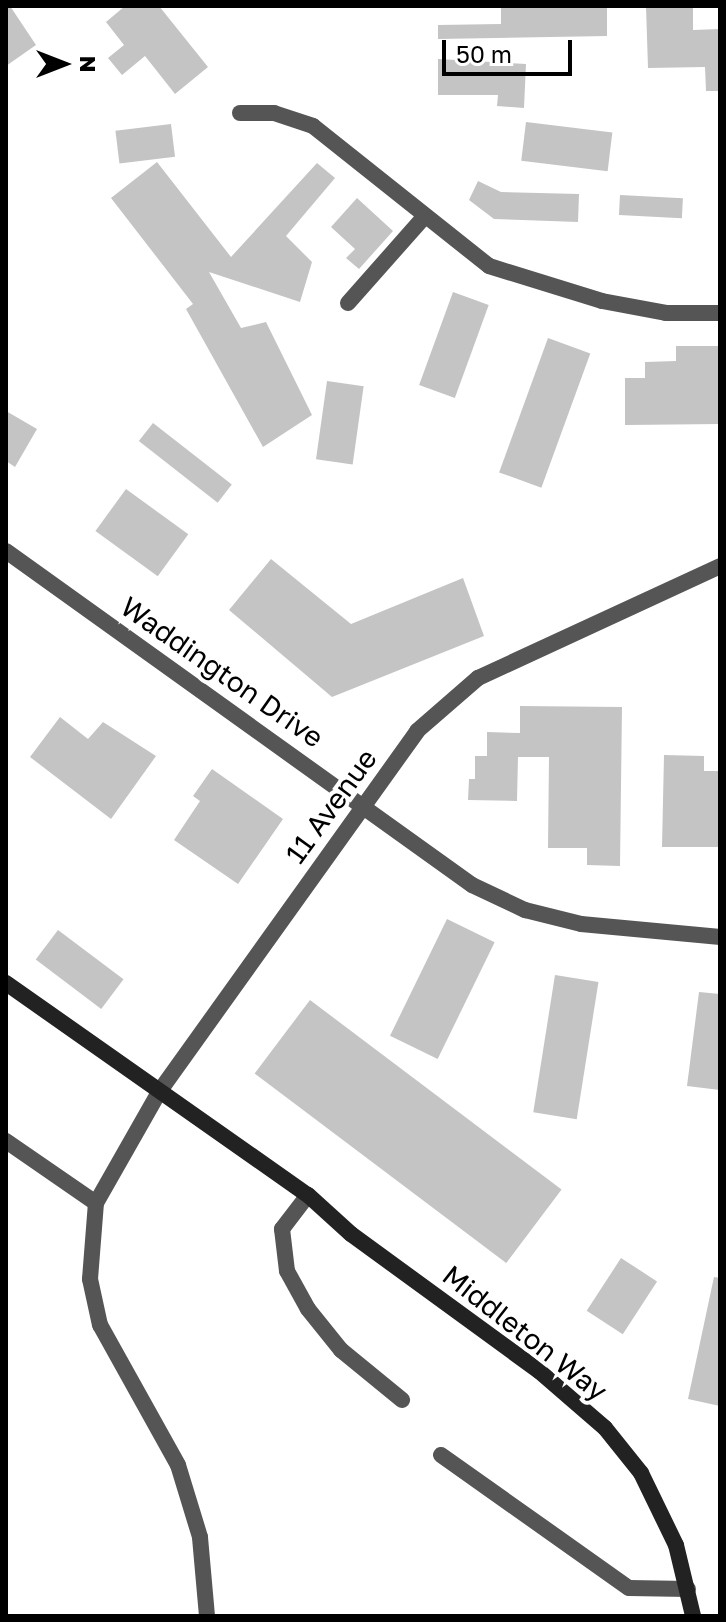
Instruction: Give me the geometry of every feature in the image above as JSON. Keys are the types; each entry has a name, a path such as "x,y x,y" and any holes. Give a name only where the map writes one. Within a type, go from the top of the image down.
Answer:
{"street":[{"path":"240,113 274,113 313,126 489,266 602,301 666,313 720,313"},
{"path":"348,303 424,217"},
{"name":"Waddington Drive","path":"6,551 472,885 525,910 581,924 720,937"},
{"name":"11 Avenue","path":"207,1616 200,1537 178,1465 100,1325 90,1279 96,1203 159,1092 417,731 478,678 720,566"},
{"name":"Middleton Way","path":"6,983 308,1195 351,1234 539,1371 605,1428 641,1473 676,1545 693,1616"},
{"path":"6,1141 96,1203"},
{"path":"308,1195 282,1229 287,1271 308,1309 341,1350 402,1400"},
{"path":"441,1455 629,1588 688,1589"}],"building":[{"path":"6,6 10,6 36,45 6,66"},
{"path":"125,6 159,6 208,67 175,94 145,56 122,75 108,58 124,45 106,22"},
{"path":"501,6 607,6 607,36 438,39 438,25 501,24"},
{"path":"646,6 693,6 693,30 720,29 720,91 706,91 705,67 648,68"},
{"path":"438,59 526,64 524,108 497,106 498,95 438,95"},
{"path":"526,122 612,133 608,171 521,161"},
{"path":"171,124 175,157 119,164 115,131"},
{"path":"157,162 231,257 317,163 335,178 286,236 312,262 300,302 209,272 241,328 266,322 312,415 263,447 186,309 193,304 111,198"},
{"path":"478,181 501,192 579,194 578,222 494,219 469,200"},
{"path":"620,195 683,198 682,218 619,215"},
{"path":"357,198 393,231 359,269 346,258 355,249 331,227"},
{"path":"453,292 489,305 455,398 419,385"},
{"path":"548,338 590,353 541,488 499,472"},
{"path":"676,346 720,346 720,424 625,425 625,378 645,378 645,362 676,361"},
{"path":"327,381 364,386 353,464 316,459"},
{"path":"6,411 37,429 15,467 6,461"},
{"path":"153,423 232,485 218,503 139,441"},
{"path":"126,489 188,534 158,576 95,531"},
{"path":"271,559 351,624 463,578 484,636 332,697 229,610"},
{"path":"520,706 622,707 620,866 587,865 587,848 548,848 549,757 518,757 517,801 468,800 469,779 475,779 475,756 487,756 487,732 520,733"},
{"path":"60,717 88,739 103,722 156,756 111,819 30,757"},
{"path":"664,755 704,756 704,771 720,771 720,847 662,847"},
{"path":"212,769 283,819 238,884 174,840 200,801 193,796"},
{"path":"447,919 495,942 438,1059 390,1036"},
{"path":"58,930 123,979 101,1009 36,960"},
{"path":"555,975 598,982 577,1119 533,1112"},
{"path":"699,992 720,994 720,1090 687,1086"},
{"path":"310,1000 562,1190 506,1263 255,1073"},
{"path":"621,1258 657,1281 623,1334 587,1311"},
{"path":"714,1277 720,1278 720,1406 688,1399"}]}
